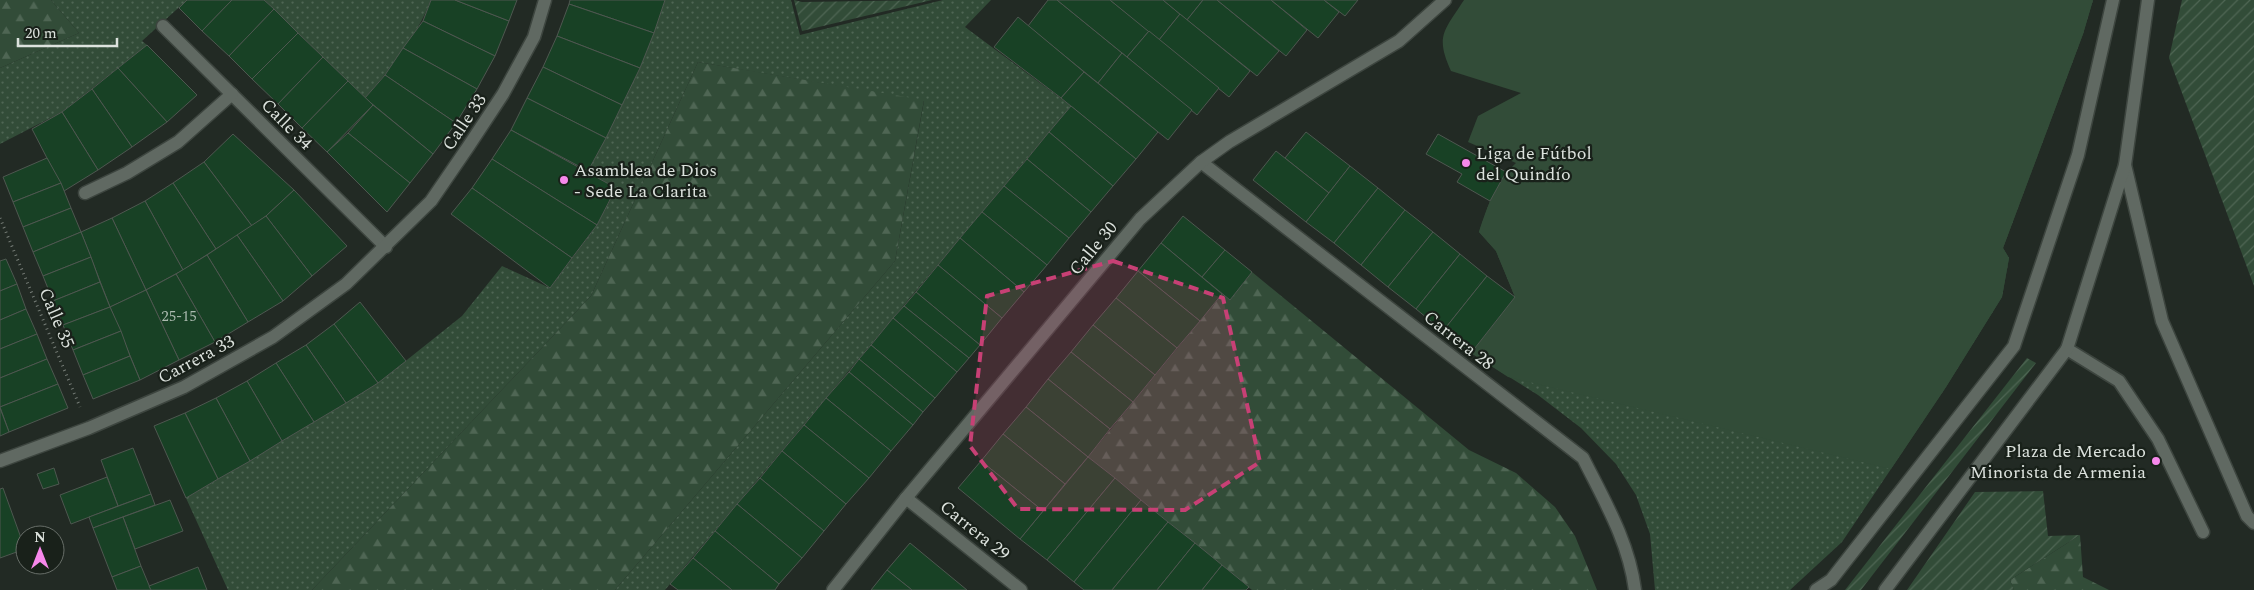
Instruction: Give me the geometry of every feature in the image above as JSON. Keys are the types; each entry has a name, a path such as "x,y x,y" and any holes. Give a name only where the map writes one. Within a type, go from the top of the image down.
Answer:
{"street":[{"name":"Calle 33","path":"386,247 431,201 503,94 534,36 545,0"},
{"name":"Calle 30","path":"833,590 906,498 1140,219 1201,162 1229,142 1399,41 1445,0"},
{"path":"1816,590 1831,580 2014,346 2078,155 2113,0"},
{"path":"1885,590 2067,349 2125,165 2148,0"},
{"name":"Calle 34","path":"163,26 386,247"},
{"path":"84,193 127,173 178,142 232,94"},
{"name":"Carrera 28","path":"1201,162 1583,458 1614,521 1632,566 1635,590"},
{"path":"2125,165 2162,321 2247,516 2254,523"},
{"name":"Carrera 33","path":"0,461 89,428 184,387 273,337 346,284 386,247"},
{"path":"2067,349 2119,381 2158,439 2203,532"},
{"name":"Carrera 29","path":"906,498 1021,590"}],"path":[{"name":"Calle 35","path":"0,218 89,428"}],"highlighted area":[{"path":"1113,261 1223,298 1260,462 1185,510 1018,509 970,446 987,296"}],"green space":[{"path":"0,0 51,0 79,33 0,68"},
{"path":"51,0 187,0 142,41 147,45 62,112 0,144 0,68 79,33"},
{"path":"264,0 431,0 411,39 365,98"},
{"path":"665,0 791,0 800,35 943,0 991,0 965,27 1071,106 665,590 615,590 895,261 924,101 698,62 591,296 312,590 228,590 186,498 378,383 462,316 502,266 550,288 597,225 616,189 588,171 640,68"},
{"path":"794,0 802,2 932,0 802,31"},
{"path":"1464,0 2093,0 2083,34 2003,248 2009,258 2002,297 1946,387 1891,469 1508,377 1471,353 1515,297 1496,251 1479,232 1498,186 1516,163 1468,142 1478,116 1521,93 1451,71 1443,49 1444,34 1451,19"},
{"path":"2093,0 2083,34 2003,248 2009,258 2002,297 1946,387 1842,542 1790,590 1655,590 1650,534 1636,495 1616,464 1581,428 1538,395 1471,353 1515,297 1496,251 1479,232 1490,201"},
{"path":"2182,0 2254,0 2254,286 2169,58"},
{"path":"698,62 924,100 895,261 615,590 312,590 591,296"},
{"path":"1252,272 1469,450 1516,473 1555,507 1575,536 1597,590 1252,590 1088,457 1222,294 1230,300"},
{"path":"2027,358 2036,363 1861,590 1845,590"},
{"path":"2043,491 2048,536 2080,535 2010,580 2014,590 1907,590 1975,492"},
{"path":"2080,535 2083,577 2109,590 2014,590 2010,580"}],"building":[{"path":"187,0 232,0 202,31 179,8"},
{"path":"232,0 264,0 274,9 229,56 202,31"},
{"path":"431,0 455,0 509,21 495,56 423,21"},
{"path":"455,0 517,0 509,21"},
{"path":"570,0 665,0 654,33 569,4"},
{"path":"1048,0 1057,0 1122,53 1098,83 1028,26"},
{"path":"1057,0 1110,0 1149,31 1127,57"},
{"path":"1110,0 1163,0 1180,14 1159,40"},
{"path":"1163,0 1203,0 1187,20"},
{"path":"1203,0 1217,0 1279,51 1257,76 1187,20"},
{"path":"1217,0 1271,0 1307,30 1286,56"},
{"path":"1271,0 1324,0 1339,12 1318,38"},
{"path":"1324,0 1358,0 1345,16"},
{"path":"569,4 654,33 640,68 557,36"},
{"path":"274,9 298,33 252,79 229,56"},
{"path":"1180,14 1250,71 1229,97 1159,40"},
{"path":"1018,17 1084,72 1061,98 994,47"},
{"path":"423,21 495,56 477,89 403,48"},
{"path":"1149,31 1219,88 1197,115 1127,57"},
{"path":"298,33 323,57 278,104 252,79"},
{"path":"557,36 640,68 622,105 543,67"},
{"path":"147,45 197,95 167,122 118,68"},
{"path":"403,48 477,89 456,123 385,75"},
{"path":"1122,53 1192,110 1168,140 1098,83"},
{"path":"323,57 348,81 302,128 278,104"},
{"path":"543,67 622,105 606,138 527,98"},
{"path":"118,68 167,122 132,147 92,89"},
{"path":"1084,72 1158,132 1136,159 1061,98"},
{"path":"385,75 456,123 433,154 365,98"},
{"path":"348,81 373,105 327,152 302,128"},
{"path":"92,89 132,147 98,170 62,112"},
{"path":"527,98 606,138 588,171 511,130"},
{"path":"373,105 433,154 410,183 348,133"},
{"path":"1071,106 1136,159 1113,186 1049,132"},
{"path":"62,112 98,170 64,191 32,129"},
{"name":"Asamblea de Dios - Sede La Clarita","path":"511,130 616,188 597,225 492,159"},
{"path":"1049,132 1113,186 1091,212 1027,159"},
{"path":"1306,132 1350,166 1329,193 1285,158"},
{"path":"348,133 410,183 387,212 327,152"},
{"path":"233,134 294,190 266,216 252,226 204,162"},
{"name":"Liga de Fútbol del Quindío","path":"1438,134 1506,172 1490,201 1457,182 1462,174 1426,154"},
{"path":"1276,151 1329,193 1306,222 1253,180"},
{"path":"47,158 61,183 13,202 3,177"},
{"path":"492,159 597,225 572,258 472,188"},
{"path":"1027,159 1091,212 1069,238 1004,186"},
{"path":"204,162 252,226 216,249 173,183"},
{"path":"1350,166 1378,188 1334,243 1306,222"},
{"path":"61,183 71,208 23,227 13,202"},
{"path":"173,183 216,249 183,270 145,201"},
{"path":"1004,186 1069,238 1047,265 982,212"},
{"path":"472,188 572,258 550,288 451,214"},
{"path":"1378,188 1405,210 1361,265 1334,243"},
{"path":"294,190 347,246 312,276 266,216"},
{"path":"145,201 183,270 146,290 112,218"},
{"path":"71,208 81,232 33,252 23,227"},
{"path":"1405,210 1433,232 1388,287 1361,265"},
{"path":"982,212 1047,265 1024,292 960,238"},
{"path":"266,216 312,276 283,301 237,235"},
{"path":"1183,216 1225,250 1202,277 1161,243"},
{"path":"112,218 146,290 110,307 81,232"},
{"path":"81,232 91,257 43,276 33,252"},
{"path":"1433,232 1460,254 1416,309 1388,287"},
{"path":"237,235 283,301 248,322 207,255"},
{"path":"960,238 1024,292 1002,318 938,265"},
{"path":"1161,243 1222,294 1200,321 1138,271"},
{"path":"1225,250 1252,272 1230,300 1202,277"},
{"path":"1460,254 1487,276 1443,331 1416,309"},
{"path":"207,255 248,322 215,342 176,274"},
{"path":"91,257 100,282 53,301 43,276"},
{"path":"6,259 17,284 0,291 0,261"},
{"path":"938,265 1002,318 980,345 916,292"},
{"path":"1138,271 1200,321 1177,348 1116,298"},
{"path":"176,274 215,342 179,360 146,290"},
{"path":"1487,276 1515,297 1471,353 1443,331"},
{"path":"100,282 110,307 63,325 53,301"},
{"path":"17,284 26,309 0,320 0,291"},
{"path":"146,290 179,360 140,380 110,307"},
{"path":"916,292 980,345 969,358 904,306"},
{"path":"1116,298 1177,348 1155,375 1093,325"},
{"path":"360,302 406,361 378,383 334,324"},
{"path":"904,306 969,358 957,372 893,318"},
{"path":"110,307 121,331 73,350 63,325"},
{"path":"26,309 37,334 0,349 0,320"},
{"path":"893,318 957,372 935,398 871,345"},
{"path":"334,324 378,383 346,403 306,345"},
{"path":"1093,325 1155,375 1133,402 1071,352"},
{"path":"121,331 130,356 83,375 73,350"},
{"path":"37,334 47,359 0,378 0,349"},
{"path":"306,345 346,403 314,422 276,363"},
{"path":"871,345 935,398 923,412 859,359"},
{"path":"1071,352 1133,402 1110,429 1048,379"},
{"path":"130,356 140,380 93,399 83,375"},
{"path":"47,359 58,384 0,407 0,378"},
{"path":"859,359 923,412 913,425 849,372"},
{"path":"276,363 314,422 282,441 247,381"},
{"path":"849,372 913,425 891,451 826,398"},
{"path":"1048,379 1110,429 1088,457 1026,407"},
{"path":"247,381 282,441 250,461 216,398"},
{"path":"58,384 68,408 9,432 0,407"},
{"path":"216,398 250,461 218,479 185,413"},
{"path":"826,398 891,451 869,478 804,425"},
{"path":"1026,407 1088,457 1065,484 1003,434"},
{"path":"0,408 9,432 0,436"},
{"path":"185,413 218,479 186,498 154,426"},
{"path":"804,425 869,478 846,504 782,451"},
{"path":"1003,434 1065,484 1043,511 981,461"},
{"path":"133,448 151,494 118,506 101,460"},
{"path":"782,451 846,504 824,531 760,478"},
{"path":"1088,457 1115,478 1047,560 1020,539"},
{"path":"981,461 1043,511 1020,539 958,488"},
{"path":"54,468 59,484 43,489 37,474"},
{"path":"107,477 118,506 71,524 60,495"},
{"path":"760,478 824,531 802,558 737,504"},
{"path":"1115,478 1141,500 1074,582 1047,560"},
{"path":"3,488 16,525 15,553 0,558 0,489"},
{"path":"151,494 155,505 93,528 89,517"},
{"path":"170,500 183,531 135,549 123,517"},
{"path":"1141,500 1168,522 1112,590 1084,590 1074,582"},
{"path":"737,504 802,558 779,584 715,531"},
{"path":"123,517 141,566 112,577 93,528"},
{"path":"1168,522 1195,543 1157,590 1112,590"},
{"path":"715,531 779,584 775,590 732,590 693,558"},
{"path":"910,543 967,590 912,590 887,570"},
{"path":"1195,543 1222,565 1202,590 1157,590"},
{"path":"693,558 732,590 678,590 670,584"},
{"path":"1222,565 1249,587 1246,590 1202,590"},
{"path":"141,566 151,590 117,590 112,577"},
{"path":"198,567 207,590 151,590 149,586"},
{"path":"887,570 912,590 871,590"}],"place":[{"name":"Liga de Fútbol del Quindío","path":"1466,163"},
{"name":"Asamblea de Dios - Sede La Clarita","path":"564,180"},
{"name":"Plaza de Mercado Minorista de Armenia","path":"2156,461"}]}
